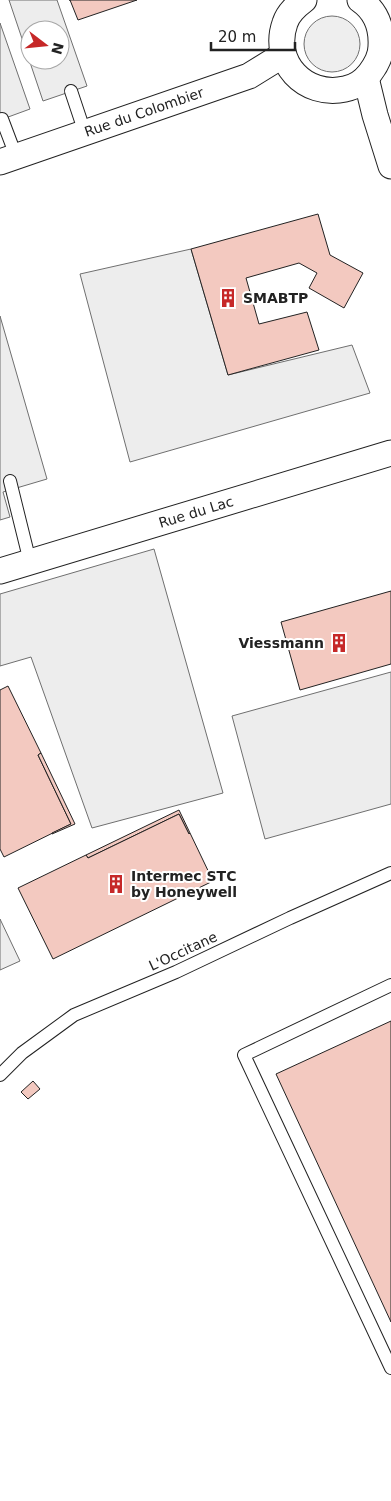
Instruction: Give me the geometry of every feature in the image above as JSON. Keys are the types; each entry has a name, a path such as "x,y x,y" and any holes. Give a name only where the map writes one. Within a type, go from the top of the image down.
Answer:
{"street":[{"path":"304,0 294,8 285,22 282,39 283,55 291,70 303,82 318,90 335,92 352,88 366,78 376,66 379,58 382,34 377,18 367,5 360,0"},
{"name":"Rue du Colombier","path":"8,159 249,76 283,55"},
{"path":"366,78 391,166"},
{"name":"Rue du Lac","path":"0,571 391,453"}],"lane":[{"path":"71,91 85,132"},
{"path":"2,119 8,159"},
{"path":"10,480 30,562"},
{"name":"L'Occitane","path":"0,1075 22,1053 74,1016 176,972 391,873"},
{"path":"391,985 244,1055 391,1368"}],"shaded area":[{"path":"9,0 57,0 64,20 20,20 20,33"},
{"path":"326,16 338,16 352,24 360,38 358,55 352,64 338,72 326,72 316,67 309,60 304,50 304,38 309,28 316,21"},
{"path":"0,23 30,109 0,120"},
{"path":"70,37 87,86 43,101 33,70 70,70"},
{"path":"191,249 228,375 352,345 370,393 130,462 80,274"},
{"path":"0,316 47,479 3,492 10,517 0,520"},
{"path":"154,549 223,793 92,828 31,657 0,666 0,594"},
{"path":"391,672 391,804 265,839 232,716"},
{"path":"0,919 20,961 0,970"}],"building":[{"path":"70,0 137,0 78,20"},
{"name":"SMABTP","path":"318,214 330,255 363,273 344,308 309,288 317,273 299,263 246,278 259,324 307,312 319,350 228,375 191,249"},
{"name":"Viessmann","path":"391,591 391,664 300,690 281,622"},
{"path":"8,686 41,753 38,755 71,824 4,857 0,849 0,690"},
{"path":"41,753 75,824 52,834 71,824 38,755"},
{"path":"179,810 189,834 179,814 88,858 86,855"},
{"name":"Intermec STC by Honeywell","path":"179,814 213,881 53,959 18,888 86,855 88,858"},
{"path":"391,1021 391,1322 276,1074"},
{"path":"33,1081 40,1089 28,1099 21,1092"}],"place":[{"name":"SMABTP","path":"228,298"},
{"name":"Viessmann","path":"339,643"},
{"name":"Intermec STC by Honeywell","path":"116,884"}]}
